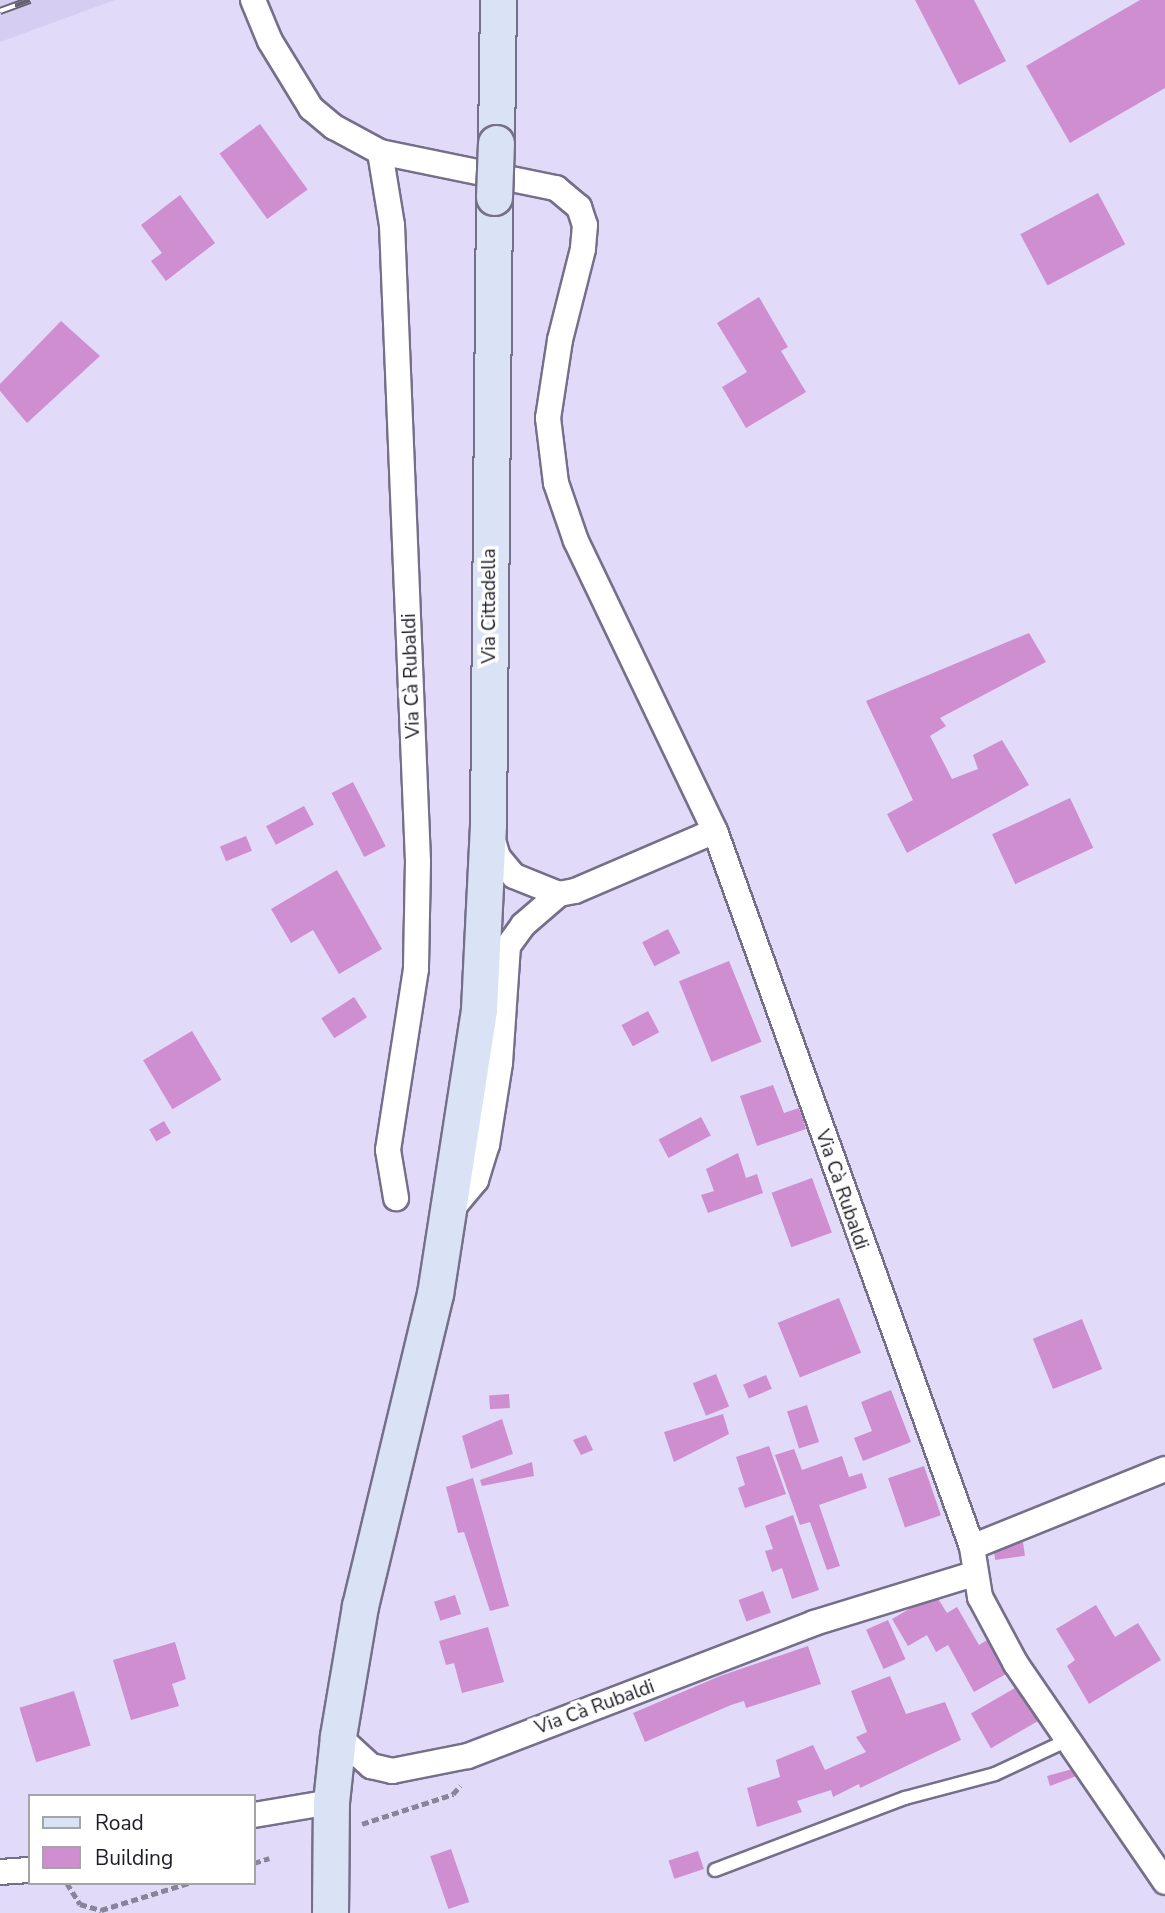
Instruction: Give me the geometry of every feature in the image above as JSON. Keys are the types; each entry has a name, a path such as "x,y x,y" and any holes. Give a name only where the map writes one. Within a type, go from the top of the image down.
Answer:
{"main road":[{"name":"Via Cittadella","path":"330,1913 331,1802 338,1736 360,1606 451,1210 479,1009 488,824 498,0"}],"street":[{"name":"Via Cà Rubaldi","path":"253,0 270,41 311,108 380,152 556,188 579,208 586,225 583,249 560,340 548,418 556,483 576,541 715,831 972,1546 973,1574 980,1597 1016,1664 1165,1882"},
{"name":"Via Cà Rubaldi","path":"380,152 392,225 418,862 416,969 388,1150 396,1198"},
{"path":"488,824 498,857 514,876 559,894"},
{"path":"451,1210 476,1180 487,1145 500,1063 510,939 559,894 575,891 715,831"},
{"path":"972,1546 1165,1469"},
{"name":"Via Cà Rubaldi","path":"338,1736 372,1766 415,1770 468,1756 814,1623 973,1574"},
{"path":"256,1815 331,1802"},
{"path":"0,1872 28,1870"}],"lane":[{"path":"715,1870 905,1798 995,1774 1068,1740"}],"path":[{"path":"362,1824 453,1794 468,1775 468,1756"},
{"path":"256,1862 269,1858"},
{"path":"68,1885 80,1904 101,1910 182,1885"}],"shaded area":[{"path":"0,0 115,0 0,42"}],"building":[{"path":"915,0 974,0 1006,61 959,85"},
{"path":"1140,0 1165,0 1165,88 1070,143 1026,66"},
{"path":"260,124 308,190 267,219 220,153"},
{"path":"1098,193 1125,244 1048,286 1020,234"},
{"path":"180,195 215,243 166,281 151,261 162,253 141,225"},
{"path":"759,297 788,347 781,351 806,392 746,428 722,387 747,372 717,323"},
{"path":"61,321 100,356 27,423 0,391 0,384"},
{"path":"1029,633 1046,662 940,718 946,726 930,736 952,779 978,769 973,755 1002,740 1029,785 907,853 887,814 913,800 866,701"},
{"path":"353,782 386,846 364,857 332,793"},
{"path":"1070,798 1093,848 1015,884 992,834"},
{"path":"304,806 314,825 276,845 266,826"},
{"path":"246,836 252,851 226,861 220,846"},
{"path":"337,870 382,949 339,974 313,930 291,943 271,909"},
{"path":"668,929 680,953 654,966 642,942"},
{"path":"729,961 762,1042 712,1062 679,981"},
{"path":"354,997 367,1017 334,1038 321,1018"},
{"path":"648,1011 659,1032 633,1046 622,1025"},
{"path":"192,1031 221,1080 172,1109 143,1060"},
{"path":"773,1085 784,1113 799,1108 806,1129 757,1146 740,1096"},
{"path":"701,1117 711,1136 668,1158 659,1140"},
{"path":"164,1121 171,1133 156,1142 149,1130"},
{"path":"738,1153 746,1178 757,1174 763,1193 708,1213 701,1195 714,1191 706,1169"},
{"path":"812,1178 832,1233 791,1247 772,1193"},
{"path":"839,1298 861,1353 800,1377 778,1323"},
{"path":"1082,1319 1102,1369 1053,1389 1033,1339"},
{"path":"716,1374 729,1406 706,1416 693,1383"},
{"path":"766,1375 772,1389 749,1399 743,1385"},
{"path":"891,1390 911,1442 863,1461 854,1438 872,1431 861,1402"},
{"path":"509,1394 510,1408 490,1409 489,1395"},
{"path":"807,1405 819,1442 799,1449 787,1411"},
{"path":"723,1414 729,1434 674,1462 664,1432"},
{"path":"502,1419 513,1454 471,1469 462,1436"},
{"path":"586,1435 593,1450 581,1455 573,1440"},
{"path":"769,1446 786,1494 745,1508 738,1488 745,1485 736,1457"},
{"path":"794,1449 802,1470 842,1456 849,1477 862,1473 867,1488 819,1505 840,1566 827,1570 810,1522 800,1525 775,1455"},
{"path":"532,1462 534,1476 482,1486 480,1480"},
{"path":"924,1466 941,1515 905,1528 888,1478"},
{"path":"473,1478 509,1606 490,1611 464,1532 458,1533 446,1487"},
{"path":"793,1515 819,1590 792,1599 782,1568 772,1572 765,1551 773,1549 765,1526"},
{"path":"1023,1542 1025,1556 995,1560 993,1546"},
{"path":"763,1591 771,1613 746,1622 739,1600"},
{"path":"935,1594 947,1613 957,1607 979,1645 987,1640 1006,1674 974,1692 948,1645 936,1652 927,1635 908,1646 892,1619"},
{"path":"455,1595 461,1614 440,1621 434,1602"},
{"path":"1096,1605 1115,1637 1138,1623 1161,1660 1089,1704 1067,1666 1075,1660 1056,1629"},
{"path":"888,1620 905,1659 884,1669 866,1630"},
{"path":"488,1627 504,1682 462,1693 454,1663 446,1665 439,1641"},
{"path":"175,1642 186,1679 172,1684 179,1706 131,1720 113,1660"},
{"path":"808,1646 821,1684 746,1708 744,1701 731,1705 645,1742 633,1713 720,1676"},
{"path":"890,1676 906,1714 945,1702 961,1740 860,1788 859,1784 833,1797 831,1790 797,1801 802,1812 757,1827 747,1788 780,1777 776,1760 813,1745 825,1770 866,1752 856,1737 867,1732 851,1691"},
{"path":"1022,1684 1042,1719 991,1748 971,1714"},
{"path":"74,1691 91,1746 36,1762 19,1708"},
{"path":"1076,1768 1079,1775 1050,1786 1047,1776"},
{"path":"451,1849 469,1902 448,1909 430,1856"},
{"path":"698,1851 704,1869 674,1879 669,1861"}],"railway":[{"path":"0,11 30,0"}]}
